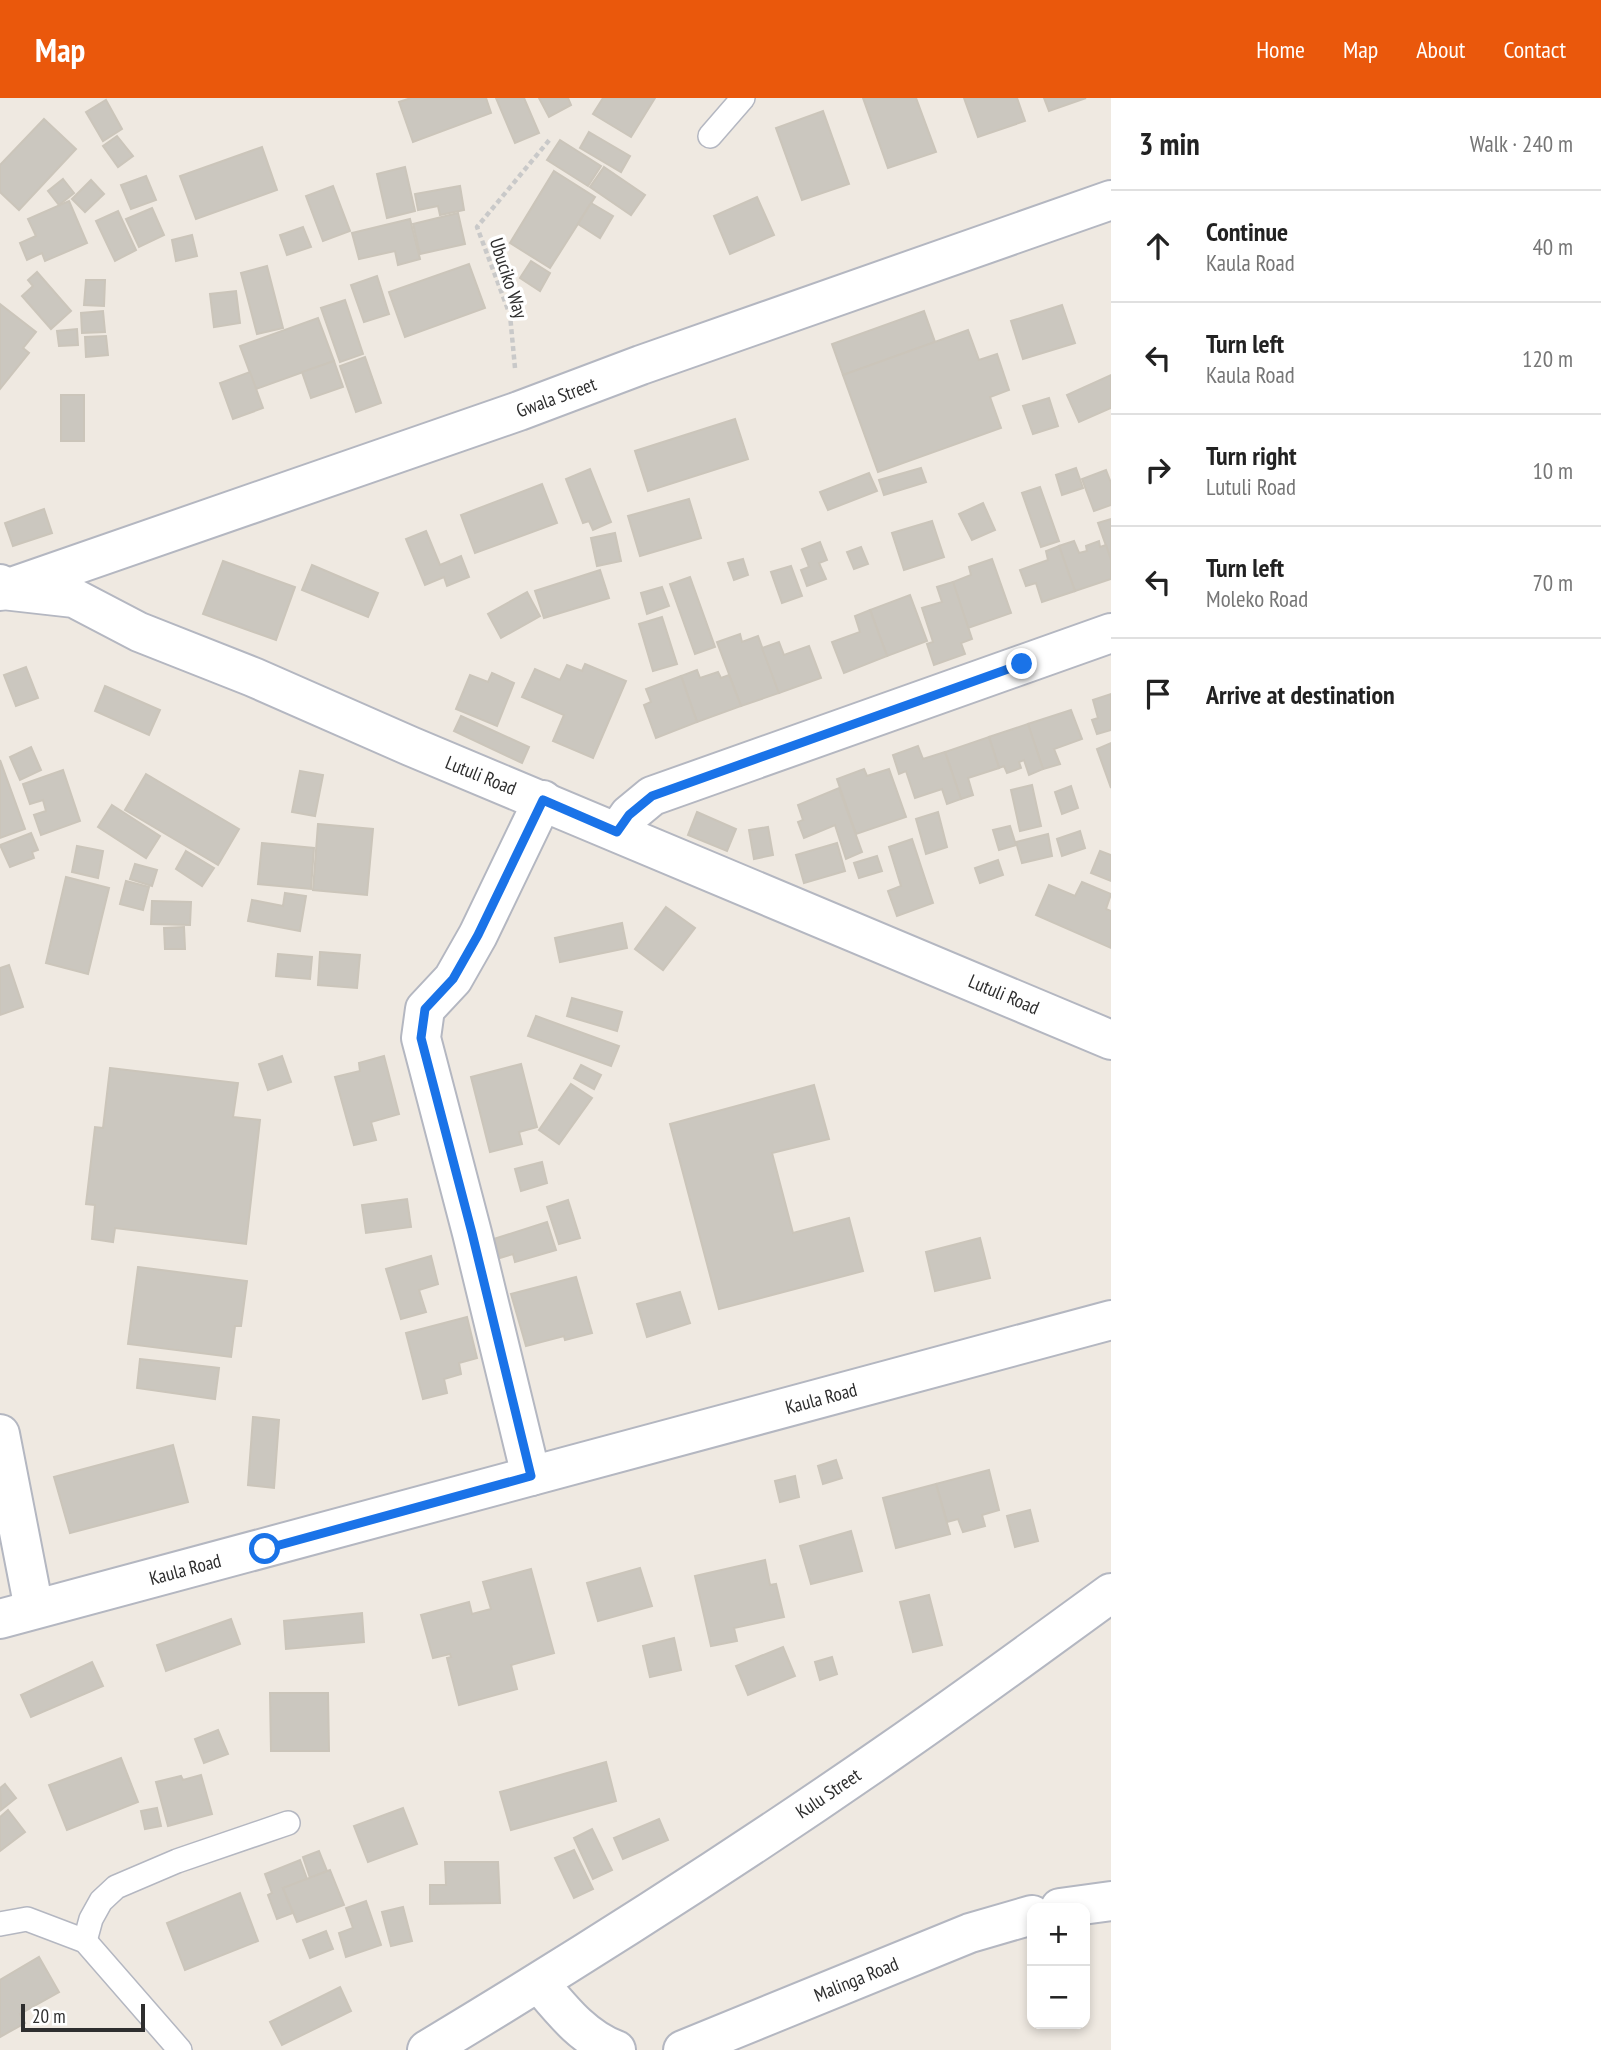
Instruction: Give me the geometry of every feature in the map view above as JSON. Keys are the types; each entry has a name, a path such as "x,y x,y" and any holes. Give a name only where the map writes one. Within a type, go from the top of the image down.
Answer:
{"street":[{"name":"Gwala Street","path":"1,588 519,411 654,360 1111,200"},
{"name":"Lutuli Road","path":"1,588 74,598 139,632 253,677 410,746 1111,1040"},
{"path":"617,832 629,815 652,796 1111,633"},
{"path":"531,1476 421,1038 421,1027 425,1009 453,979 478,935 543,800"},
{"name":"Kaula Road","path":"17,1614 1111,1320"},
{"path":"0,1434 17,1614"},
{"name":"Kulu Street","path":"538,1983 717,1869 893,1750 1111,1593"},
{"path":"1090,1904 1111,1901"},
{"name":"Malinga Road","path":"683,2050 970,1933 1027,1916"},
{"path":"427,2050 538,1983 583,2031 599,2044 616,2050"}],"lane":[{"path":"710,136 743,98"},
{"path":"85,1941 96,1910 116,1887 177,1861 288,1823"},
{"path":"0,1924 27,1919 85,1941 180,2050"}],"path":[{"name":"Ubuciko Way","path":"519,411 510,315 477,226 551,138"}],"building":[{"path":"411,98 486,98 491,113 413,142 399,102"},
{"path":"496,98 524,98 539,133 515,143"},
{"path":"539,98 568,98 571,105 549,117"},
{"path":"603,98 655,98 631,137 593,114"},
{"path":"863,98 916,98 936,152 888,168"},
{"path":"964,98 1017,98 1025,121 978,137"},
{"path":"1044,98 1086,98 1049,111"},
{"path":"106,100 122,129 103,141 86,112"},
{"path":"823,111 849,184 802,200 776,128"},
{"path":"44,119 76,149 19,210 0,192 0,165"},
{"path":"589,132 630,156 621,172 580,148"},
{"path":"117,136 133,156 118,167 103,146"},
{"path":"560,140 601,166 588,186 547,160"},
{"path":"262,147 277,190 196,219 180,176"},
{"path":"405,167 415,211 387,218 377,174"},
{"path":"604,167 645,195 631,215 590,187"},
{"path":"554,171 595,197 550,268 510,243"},
{"path":"146,176 156,200 131,209 121,185"},
{"path":"63,179 74,193 59,205 48,191"},
{"path":"91,180 104,194 85,212 72,199"},
{"path":"333,186 350,231 323,241 306,196"},
{"path":"460,186 464,210 440,215 438,206 418,210 415,194"},
{"path":"757,197 774,235 730,254 714,216"},
{"path":"69,201 87,243 45,261 42,253 27,260 20,243 36,236 28,219"},
{"path":"591,203 613,216 600,238 578,224"},
{"path":"152,208 164,235 139,247 126,219"},
{"path":"118,211 136,250 115,261 96,221"},
{"path":"458,213 465,244 420,254 413,224"},
{"path":"410,219 420,259 398,265 395,251 359,259 352,233"},
{"path":"303,227 311,247 287,255 280,235"},
{"path":"192,235 197,256 176,261 172,240"},
{"path":"531,261 550,273 540,291 520,278"},
{"path":"469,264 485,308 405,337 389,292"},
{"path":"267,266 283,328 257,334 241,273"},
{"path":"37,272 71,311 51,329 22,296 33,286 28,280"},
{"path":"377,276 389,314 364,322 351,285"},
{"path":"86,280 105,280 104,306 84,305"},
{"path":"236,291 240,323 214,327 210,294"},
{"path":"345,300 363,354 340,362 321,308"},
{"path":"0,304 36,332 23,348 29,353 0,389"},
{"path":"1062,305 1075,343 1023,359 1011,321"},
{"path":"103,311 105,332 82,333 81,313"},
{"path":"924,311 935,342 843,375 832,344"},
{"path":"318,318 334,361 256,389 240,346"},
{"path":"77,329 78,345 59,346 57,331"},
{"path":"968,330 979,360 997,354 1009,390 990,397 1001,428 878,472 843,375"},
{"path":"106,336 108,355 86,357 85,337"},
{"path":"365,357 381,403 356,412 340,366"},
{"path":"334,361 343,387 311,398 302,372"},
{"path":"250,372 263,408 233,419 220,383"},
{"path":"1111,375 1111,408 1079,422 1067,395"},
{"path":"61,395 84,395 84,441 61,441"},
{"path":"1049,398 1058,426 1033,434 1023,406"},
{"path":"735,419 748,459 648,491 635,451"},
{"path":"921,468 926,482 884,495 879,480"},
{"path":"1076,468 1083,488 1062,495 1056,475"},
{"path":"590,469 611,522 593,530 589,521 583,523 566,479"},
{"path":"1106,470 1111,483 1111,505 1094,511 1082,479"},
{"path":"869,473 877,491 828,510 820,492"},
{"path":"542,484 557,523 475,553 461,515"},
{"path":"1040,487 1059,541 1041,547 1022,493"},
{"path":"689,499 701,538 640,556 628,516"},
{"path":"983,503 995,530 972,540 959,514"},
{"path":"44,509 52,533 13,546 5,523"},
{"path":"1111,519 1111,560 1098,523"},
{"path":"932,521 944,557 904,570 892,533"},
{"path":"426,531 440,565 461,556 469,577 447,586 444,577 425,585 406,539"},
{"path":"615,533 621,561 597,566 591,538"},
{"path":"1074,541 1079,553 1087,551 1086,546 1099,541 1100,547 1106,545 1111,560 1111,579 1075,591 1059,546"},
{"path":"820,542 827,560 819,563 826,579 807,586 801,570 809,567 802,549"},
{"path":"1059,546 1075,591 1042,602 1036,583 1026,586 1020,570 1048,560 1046,551"},
{"path":"861,547 868,564 854,569 847,552"},
{"path":"743,559 748,575 734,580 728,563"},
{"path":"992,559 1011,613 968,628 953,582 971,575 969,567"},
{"path":"223,561 295,587 276,640 203,614"},
{"path":"312,565 378,593 368,617 302,590"},
{"path":"791,566 802,596 782,603 771,572"},
{"path":"600,570 609,598 544,618 535,591"},
{"path":"690,577 715,647 695,654 670,584"},
{"path":"953,582 972,639 961,643 965,654 934,665 927,644 933,642 922,608 942,602 937,587"},
{"path":"662,587 669,606 647,614 641,593"},
{"path":"527,592 540,616 501,638 488,614"},
{"path":"910,595 927,641 887,656 870,610"},
{"path":"870,610 887,656 844,673 832,642 860,632 855,616"},
{"path":"662,617 677,664 653,671 639,624"},
{"path":"740,634 742,642 758,636 779,693 741,706 717,642"},
{"path":"779,642 784,655 809,646 821,678 779,693 762,648"},
{"path":"585,664 626,681 593,758 553,741 564,715 522,697 535,669 560,680 567,665 582,671"},
{"path":"26,667 38,698 16,706 4,675"},
{"path":"697,670 700,678 718,672 721,678 729,675 741,706 697,722 681,676"},
{"path":"492,673 514,683 497,726 456,709 470,675 488,682"},
{"path":"681,676 697,722 656,738 644,705 651,702 646,689"},
{"path":"105,686 160,710 149,735 95,711"},
{"path":"1111,694 1111,730 1097,734 1092,720 1098,718 1093,700"},
{"path":"1071,710 1082,739 1054,749 1060,764 1043,769 1028,724"},
{"path":"461,716 529,747 522,763 454,731"},
{"path":"1028,724 1043,769 1029,775 1024,760 1019,762 1021,768 1007,773 1004,766 999,768 989,737"},
{"path":"989,737 999,768 968,778 973,795 961,799 945,752"},
{"path":"1111,743 1111,788 1097,749"},
{"path":"918,746 923,759 945,752 961,799 947,804 942,789 915,798 906,771 899,774 893,755"},
{"path":"31,747 41,770 20,780 10,757"},
{"path":"0,760 25,829 0,838"},
{"path":"864,769 867,776 889,769 906,817 856,834 837,779"},
{"path":"63,770 80,821 41,835 34,815 46,811 43,800 30,804 23,784"},
{"path":"300,771 323,775 315,816 292,812"},
{"path":"146,774 239,829 218,865 125,810"},
{"path":"1032,785 1041,826 1020,831 1011,790"},
{"path":"1071,786 1078,808 1062,814 1055,792"},
{"path":"839,788 862,852 846,859 835,825 804,838 798,822 803,820 798,805"},
{"path":"112,805 160,836 146,858 98,827"},
{"path":"697,812 736,829 727,851 688,835"},
{"path":"938,812 947,847 926,854 916,819"},
{"path":"318,824 373,829 367,895 313,890"},
{"path":"1010,826 1016,845 999,850 993,830"},
{"path":"768,827 773,855 754,859 749,830"},
{"path":"1080,831 1085,848 1062,856 1057,839"},
{"path":"31,833 38,850 32,852 34,858 10,867 0,845"},
{"path":"1048,834 1052,856 1022,863 1016,842"},
{"path":"912,839 933,903 897,916 888,891 901,886 889,847"},
{"path":"262,843 314,848 311,889 258,884"},
{"path":"837,843 845,871 804,883 796,855"},
{"path":"77,846 103,851 98,878 72,872"},
{"path":"186,851 214,868 202,886 176,869"},
{"path":"1100,851 1111,855 1111,881 1091,873"},
{"path":"877,856 882,871 859,878 854,863"},
{"path":"998,860 1003,875 980,883 975,868"},
{"path":"135,864 157,870 152,886 130,879"},
{"path":"66,877 109,888 88,974 46,963"},
{"path":"126,881 149,887 143,910 120,904"},
{"path":"1082,882 1111,894 1106,909 1111,911 1111,948 1036,915 1049,885 1075,896"},
{"path":"285,893 306,896 300,931 248,921 252,900 283,906"},
{"path":"152,901 191,902 190,925 151,924"},
{"path":"666,907 695,928 663,970 635,949"},
{"path":"622,923 627,948 560,962 555,938"},
{"path":"184,927 185,949 165,949 164,928"},
{"path":"320,952 360,955 357,988 318,985"},
{"path":"278,954 312,957 310,979 276,976"},
{"path":"9,965 23,1007 0,1015 0,968"},
{"path":"572,998 622,1012 617,1031 567,1016"},
{"path":"536,1016 619,1046 611,1066 528,1036"},
{"path":"282,1056 291,1082 268,1090 259,1064"},
{"path":"384,1056 399,1114 371,1122 376,1140 354,1145 335,1077 360,1071 359,1063"},
{"path":"521,1064 537,1127 519,1132 522,1144 490,1152 471,1077"},
{"path":"581,1065 601,1075 594,1089 574,1078"},
{"path":"110,1068 238,1083 233,1117 260,1120 246,1244 115,1228 113,1242 92,1239 95,1205 86,1204 95,1127 103,1128"},
{"path":"571,1084 592,1098 559,1144 539,1130"},
{"path":"814,1085 829,1139 772,1153 793,1233 849,1218 863,1271 719,1309 670,1124"},
{"path":"542,1162 547,1183 521,1191 515,1169"},
{"path":"407,1199 411,1227 366,1233 362,1205"},
{"path":"568,1200 580,1238 559,1244 547,1207"},
{"path":"547,1222 556,1250 515,1262 513,1254 500,1258 494,1239"},
{"path":"980,1238 990,1278 935,1291 926,1252"},
{"path":"431,1256 438,1284 419,1290 426,1312 401,1319 386,1269"},
{"path":"138,1267 247,1281 241,1326 235,1326 231,1357 128,1344"},
{"path":"576,1277 592,1333 565,1340 564,1336 526,1346 511,1294"},
{"path":"680,1292 690,1323 647,1337 637,1304"},
{"path":"467,1317 477,1358 459,1363 461,1374 444,1379 447,1393 423,1399 406,1333"},
{"path":"140,1359 219,1368 215,1399 137,1388"},
{"path":"253,1417 279,1420 274,1488 248,1485"},
{"path":"173,1445 188,1502 70,1533 54,1477"},
{"path":"836,1460 842,1478 823,1484 818,1466"},
{"path":"989,1470 999,1510 982,1515 985,1526 963,1532 958,1519 947,1522 936,1484"},
{"path":"795,1476 799,1497 780,1502 775,1481"},
{"path":"936,1484 950,1534 896,1548 883,1498"},
{"path":"1030,1510 1038,1541 1015,1547 1007,1516"},
{"path":"851,1531 862,1571 811,1584 800,1546"},
{"path":"765,1560 770,1585 776,1584 784,1617 734,1628 737,1641 711,1646 695,1576"},
{"path":"640,1568 652,1606 598,1621 587,1583"},
{"path":"531,1569 554,1653 511,1665 517,1689 459,1705 447,1658 451,1657 450,1654 433,1658 421,1615 469,1602 472,1614 491,1609 483,1582"},
{"path":"929,1595 942,1645 913,1652 900,1602"},
{"path":"362,1613 364,1642 286,1649 284,1621"},
{"path":"231,1619 240,1644 166,1671 157,1645"},
{"path":"674,1638 681,1670 650,1677 643,1646"},
{"path":"783,1647 795,1676 748,1695 736,1666"},
{"path":"832,1657 837,1674 820,1680 815,1662"},
{"path":"92,1662 103,1686 31,1717 21,1695"},
{"path":"270,1693 328,1693 329,1751 271,1751"},
{"path":"218,1730 228,1754 204,1763 195,1739"},
{"path":"121,1758 138,1802 67,1830 49,1785"},
{"path":"606,1762 616,1801 511,1830 500,1792"},
{"path":"201,1775 212,1814 168,1826 156,1782 181,1776 183,1780"},
{"path":"5,1784 16,1798 1,1810 0,1788"},
{"path":"157,1808 161,1826 145,1829 141,1811"},
{"path":"403,1808 417,1844 368,1862 354,1826"},
{"path":"8,1810 25,1832 0,1851 0,1817"},
{"path":"659,1819 668,1840 623,1859 614,1838"},
{"path":"592,1829 612,1870 593,1879 574,1838"},
{"path":"574,1850 593,1889 574,1898 555,1858"},
{"path":"319,1851 327,1871 310,1878 303,1857"},
{"path":"300,1860 307,1879 283,1888 293,1913 277,1919 268,1895 272,1893 265,1874"},
{"path":"445,1862 498,1862 500,1903 430,1904 430,1885 446,1885"},
{"path":"330,1870 344,1905 297,1922 283,1888"},
{"path":"240,1893 258,1941 185,1970 167,1923"},
{"path":"366,1901 381,1945 346,1957 339,1933 353,1928 346,1908"},
{"path":"403,1907 412,1941 391,1946 382,1912"},
{"path":"326,1931 333,1949 310,1958 303,1940"},
{"path":"39,1957 59,1992 20,2014 25,2023 0,2037 0,1980"},
{"path":"340,1987 351,2011 282,2045 270,2022"}],"route":[{"path":"265,1549 531,1476 421,1038 421,1027 425,1009 453,979 478,935 543,800 617,832 629,815 652,796 1022,664"}]}
